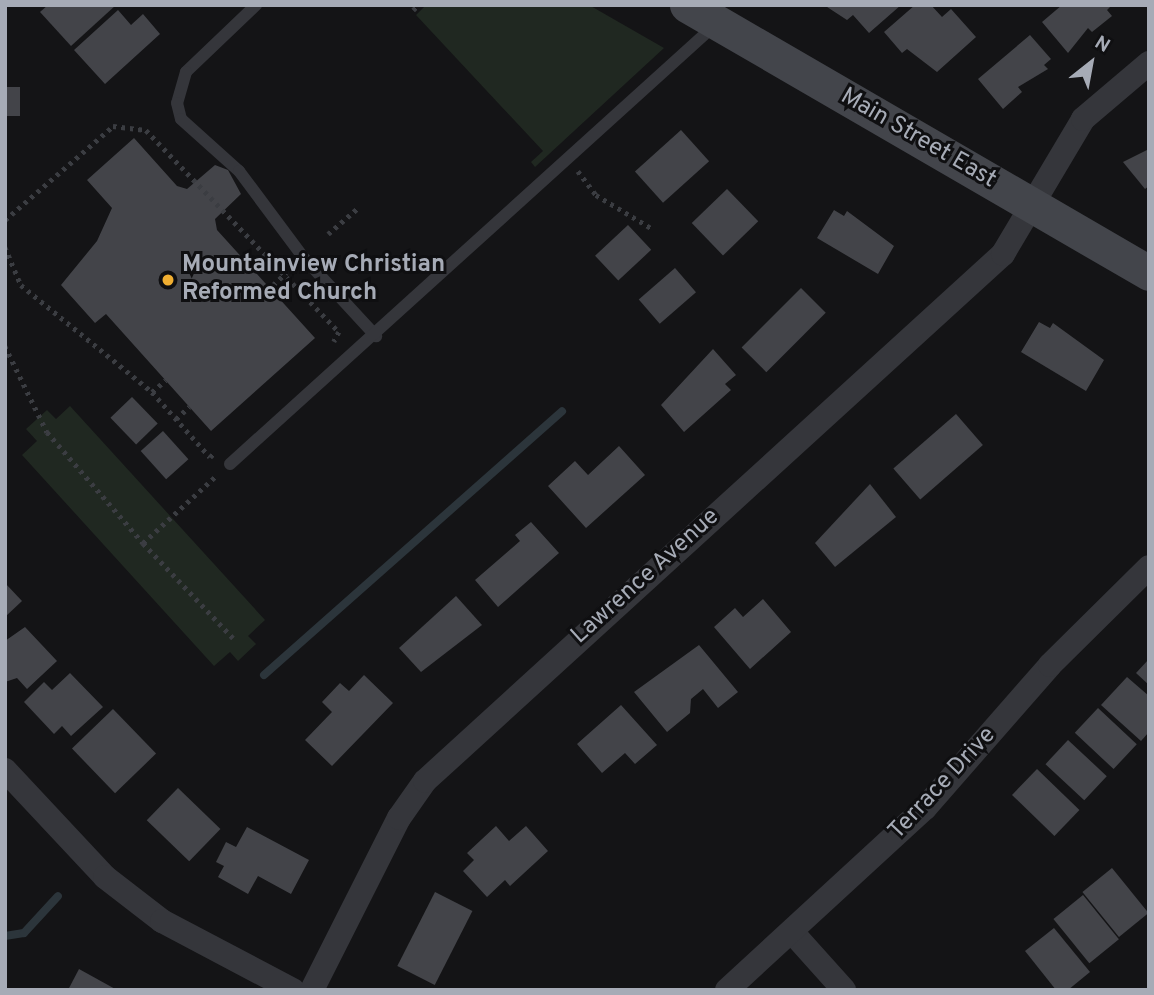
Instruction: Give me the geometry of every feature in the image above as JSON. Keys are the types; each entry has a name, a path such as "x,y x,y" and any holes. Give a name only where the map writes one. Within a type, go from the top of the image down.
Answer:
{"main road":[{"name":"Main Street East","path":"687,5 1149,273"}],"street":[{"name":"Lawrence Avenue","path":"312,990 399,818 425,781 1003,254 1083,119 1149,62"},
{"name":"Terrace Drive","path":"727,990 925,808 1050,665 1149,567"},
{"path":"5,769 106,877 162,921 293,990"},
{"path":"792,932 844,990"}],"lane":[{"path":"256,5 187,72 177,103 181,119 239,171 303,257 376,336"},
{"path":"230,464 376,336 718,23"}],"path":[{"path":"413,10 418,5"},
{"path":"5,220 113,126 146,130 259,253 286,273 339,332 325,350"},
{"path":"568,160 596,195 651,228"},
{"path":"328,234 357,209"},
{"path":"5,247 21,285 152,392 211,457 220,448"},
{"path":"273,285 286,273"},
{"path":"5,346 47,432 143,543 233,638"},
{"path":"152,392 166,380"},
{"path":"176,419 189,407"},
{"path":"143,543 230,464"}],"shaded area":[{"path":"426,5 589,5 664,48 535,167 531,162 543,151 416,15"},
{"path":"70,406 265,620 248,636 256,644 238,661 230,652 214,666 22,455 37,441 26,429 47,410 56,419"}],"building":[{"path":"48,5 116,5 71,46 40,12"},
{"path":"824,5 901,5 869,33 853,15 847,20"},
{"path":"915,5 931,5 942,17 951,9 976,37 937,72 907,49 902,53 884,32"},
{"path":"1062,5 1112,5 1107,10 1112,16 1092,32 1088,28 1068,53 1042,22"},
{"path":"118,10 131,25 143,14 160,34 105,84 74,50"},
{"path":"1030,35 1051,59 1044,65 1048,69 1018,87 1022,92 1003,109 978,79"},
{"path":"5,87 20,87 20,116 5,116"},
{"path":"681,130 709,161 663,203 635,171"},
{"name":"Mountainview Christian Reformed Church","path":"134,138 177,186 187,189 215,165 228,170 241,194 215,219 217,230 315,338 211,431 106,314 95,323 61,285 97,241 112,208 87,180"},
{"path":"1149,149 1149,186 1145,189 1123,162"},
{"path":"727,189 758,221 723,255 692,223"},
{"path":"834,210 844,216 847,211 894,246 878,274 817,238"},
{"path":"628,225 651,250 618,281 595,256"},
{"path":"675,268 696,292 660,324 639,299"},
{"path":"801,288 826,313 766,372 742,347"},
{"path":"1039,322 1050,328 1053,323 1104,360 1086,391 1021,352"},
{"path":"713,349 736,375 725,384 731,390 684,432 661,405"},
{"path":"132,397 158,424 136,444 110,418"},
{"path":"956,414 983,445 920,499 893,468"},
{"path":"163,431 188,459 166,479 141,451"},
{"path":"619,446 645,475 586,528 548,486 575,461 588,475"},
{"path":"870,484 896,517 835,567 815,543"},
{"path":"531,522 559,553 498,607 475,580 520,541 515,535"},
{"path":"5,583 22,601 5,617"},
{"path":"456,596 482,625 421,672 399,648"},
{"path":"763,599 791,632 750,669 714,627 735,608 743,617"},
{"path":"25,627 57,661 27,689 17,678 5,682 5,641"},
{"path":"699,645 738,692 718,708 703,689 691,699 690,713 667,732 634,692"},
{"path":"1149,659 1149,685 1136,673"},
{"path":"70,673 103,707 71,736 62,726 54,734 24,702 44,682 52,690"},
{"path":"364,675 393,703 332,766 305,740 332,712 322,702 340,683 349,691"},
{"path":"1127,677 1149,696 1149,732 1141,741 1101,705"},
{"path":"621,705 657,745 635,764 625,753 602,773 577,744"},
{"path":"1098,708 1137,744 1114,769 1075,733"},
{"path":"113,709 156,754 115,793 72,749"},
{"path":"1068,740 1107,776 1084,800 1045,764"},
{"path":"1037,769 1079,810 1054,836 1012,795"},
{"path":"178,788 220,829 189,861 147,820"},
{"path":"496,826 509,841 526,826 548,851 510,886 505,880 487,897 463,871 474,860 467,853"},
{"path":"247,827 309,860 291,894 258,876 248,894 218,877 224,866 216,862 226,842 236,847"},
{"path":"1112,868 1149,913 1119,937 1082,892"},
{"path":"435,892 472,911 435,985 397,966"},
{"path":"1083,895 1119,939 1089,963 1053,919"},
{"path":"1054,928 1090,972 1068,990 1056,990 1025,951"},
{"path":"79,969 117,990 68,990"}],"waterway":[{"path":"264,675 562,411"},
{"path":"5,936 24,933 58,896"}],"place":[{"name":"Mountainview Christian Reformed Church","path":"168,280"}]}
